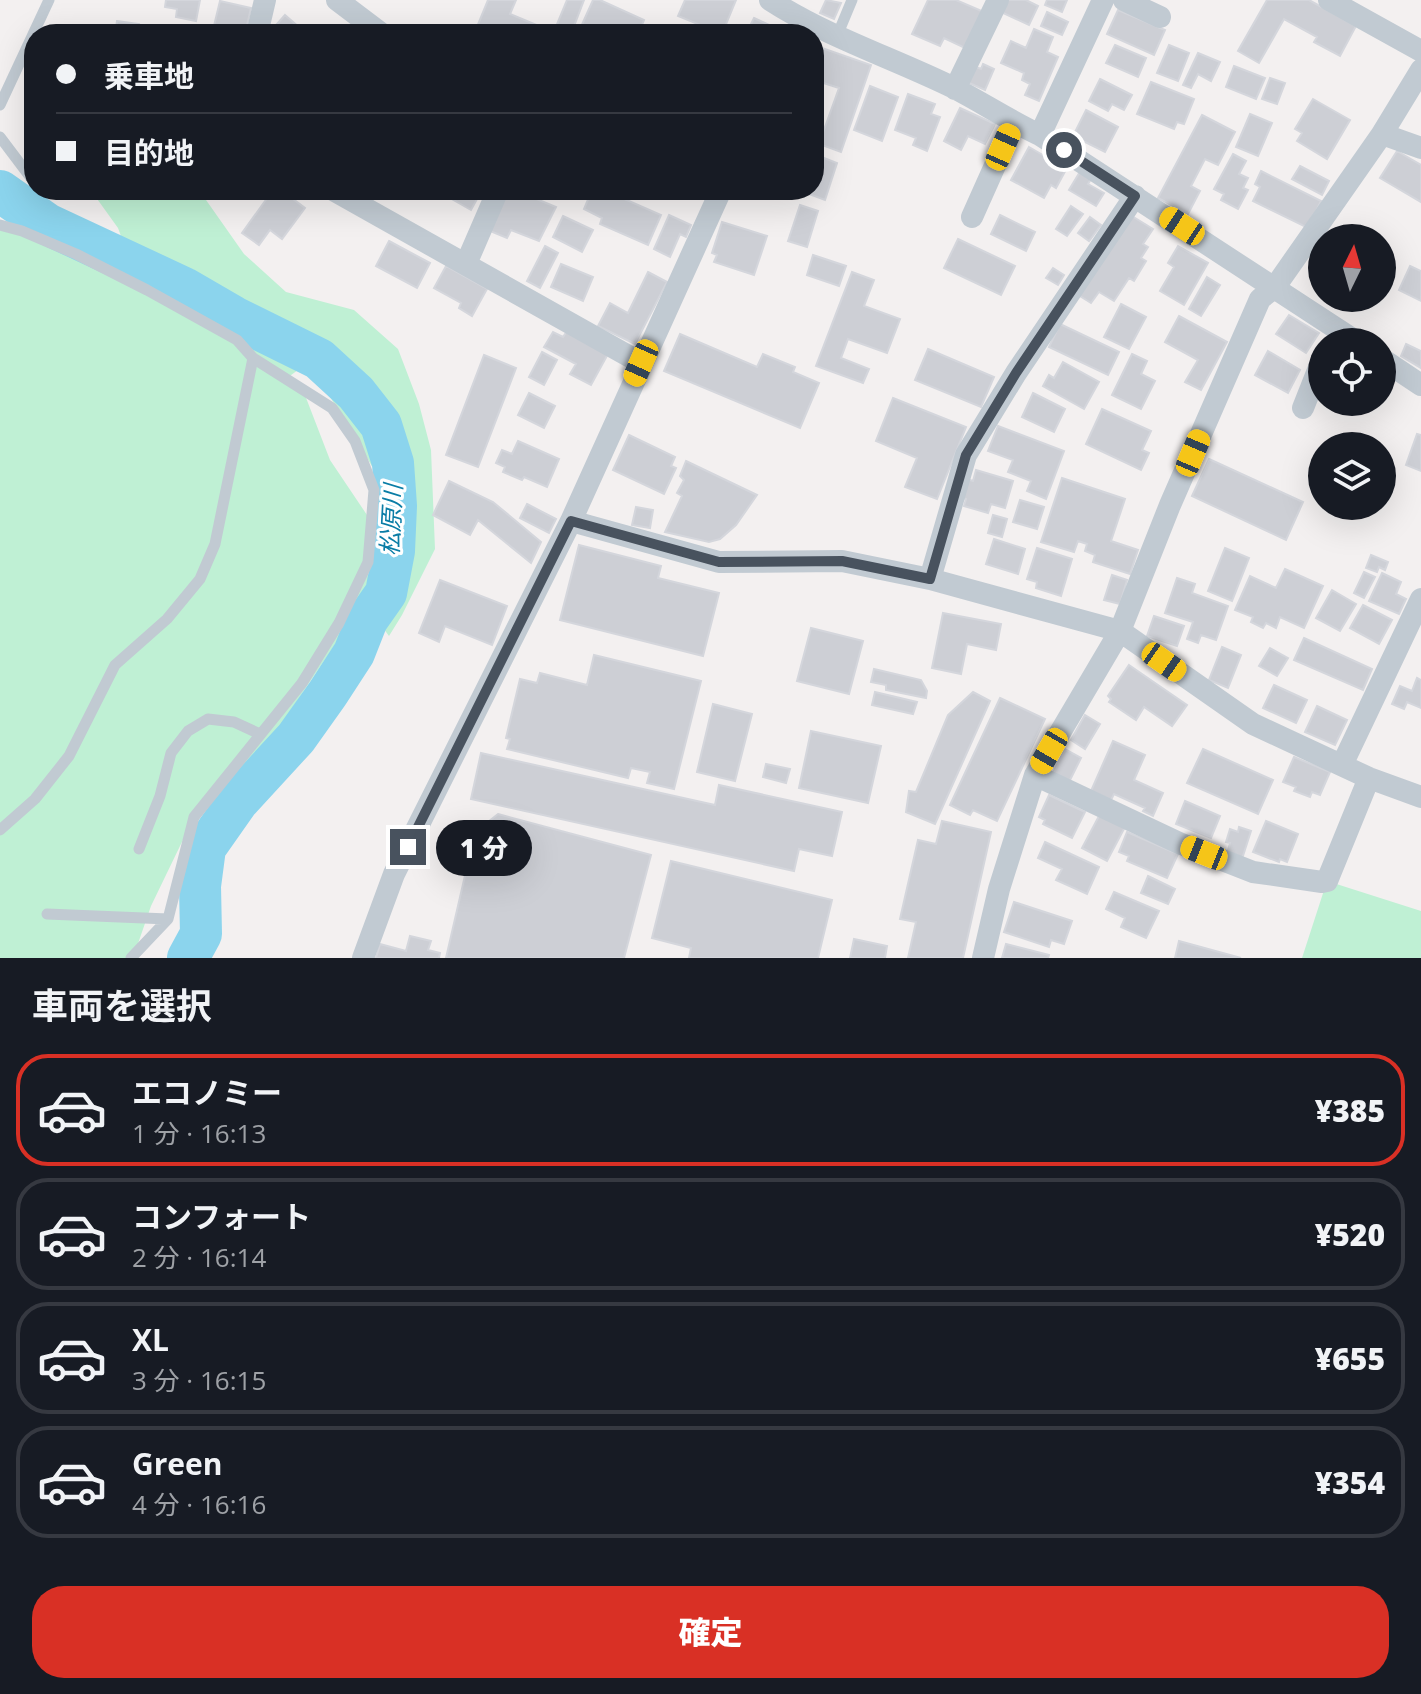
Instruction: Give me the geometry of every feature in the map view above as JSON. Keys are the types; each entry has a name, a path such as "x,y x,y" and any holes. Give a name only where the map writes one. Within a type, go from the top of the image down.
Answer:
{"street":[{"path":"259,24 265,0"},
{"path":"337,0 369,24"},
{"path":"770,0 798,18"},
{"path":"955,89 998,0"},
{"path":"1040,135 1103,0"},
{"path":"1124,0 1160,17"},
{"path":"1329,0 1421,51"},
{"path":"824,30 955,89 1040,135 1275,287 1324,328"},
{"path":"983,958 999,889 1035,775 1120,631 1170,505 1260,299 1275,287 1382,134 1421,70"},
{"path":"972,217 1014,123"},
{"path":"1382,134 1421,148"},
{"path":"930,579 966,455 1016,373 1135,196"},
{"path":"351,200 641,363"},
{"path":"466,264 494,200"},
{"path":"363,958 394,874 571,521 716,200"},
{"path":"1396,368 1421,385"},
{"path":"1303,408 1308,395"},
{"path":"571,521 719,562 842,561 930,579 1120,631 1253,724 1369,778 1421,797"},
{"path":"1342,765 1421,599"},
{"path":"1035,775 1179,843 1253,872 1322,882 1327,881 1369,778"}],"lane":[{"path":"38,24 49,0"},
{"path":"837,36 852,0"},
{"path":"0,105 24,54"},
{"path":"0,137 24,169"},
{"path":"0,225 76,254 237,340 253,358 332,408 355,441 374,490 368,562 339,623 302,683 194,817 168,919 131,958"},
{"path":"0,830 35,799 69,756 115,665 167,619 200,579 215,544 253,358"},
{"path":"139,849 160,796 171,753 188,731 208,719 234,722 260,734"},
{"path":"47,914 168,919"}],"green space":[{"path":"98,200 206,200 244,254 286,292 354,310 398,349 419,404 431,450 435,549 389,636 372,613 396,506 309,362 287,378 303,390 330,460 367,515 369,594 268,744 194,817 151,906 133,958 0,958 0,225 139,285 118,228"},
{"path":"1327,881 1421,911 1421,958 1302,958"}],"building":[{"path":"166,0 200,0 196,21 176,17 177,9 165,7"},
{"path":"488,0 516,0 510,14 534,24 478,24"},
{"path":"567,0 584,0 575,24 557,24"},
{"path":"593,0 600,0 644,20 642,24 582,24"},
{"path":"685,0 736,0 726,24 698,24 678,16"},
{"path":"826,0 841,3 834,19 820,13"},
{"path":"928,0 956,0 984,12 967,49 944,38 940,46 912,34"},
{"path":"1007,0 1026,0 1038,6 1029,25 1001,12"},
{"path":"1047,0 1067,0 1062,12 1045,5"},
{"path":"1267,0 1309,0 1356,26 1340,56 1314,42 1317,37 1284,19 1259,63 1238,51"},
{"path":"220,1 251,8 247,24 214,24"},
{"path":"1118,10 1165,30 1154,55 1107,34"},
{"path":"1047,12 1068,22 1062,35 1041,26"},
{"path":"285,15 295,24 277,24"},
{"path":"754,18 767,24 751,24"},
{"path":"1034,29 1053,37 1047,52 1058,57 1039,101 1025,95 1030,84 1022,80 1024,73 1001,63 1011,41 1026,48"},
{"path":"1115,45 1146,58 1138,77 1106,63"},
{"path":"1169,45 1189,53 1178,81 1157,73"},
{"path":"824,49 871,65 841,152 824,146 824,130 839,88 824,83"},
{"path":"1198,53 1220,62 1211,81 1198,74 1191,88 1183,85"},
{"path":"983,64 994,69 985,90 967,82 974,66 981,69"},
{"path":"1234,66 1265,78 1256,99 1226,87"},
{"path":"1270,78 1285,83 1277,104 1262,99"},
{"path":"1100,79 1132,95 1124,110 1112,104 1108,111 1089,101"},
{"path":"1151,82 1194,99 1184,124 1177,122 1174,129 1137,114"},
{"path":"870,86 898,97 882,141 854,130"},
{"path":"908,94 935,104 931,114 940,117 927,151 913,145 916,138 895,130"},
{"path":"1313,99 1350,120 1327,159 1297,141 1302,133 1295,129"},
{"path":"960,108 995,124 985,144 968,136 961,150 944,141"},
{"path":"1086,110 1118,127 1105,152 1073,136"},
{"path":"1250,114 1272,123 1258,156 1236,147"},
{"path":"1202,115 1235,132 1218,165 1205,159 1191,186 1200,191 1188,214 1158,198"},
{"path":"1029,147 1048,158 1052,151 1063,157 1060,162 1068,166 1056,188 1051,185 1044,198 1011,180"},
{"path":"1397,151 1421,165 1421,202 1380,178"},
{"path":"1233,154 1246,161 1239,174 1248,178 1243,188 1248,190 1238,209 1221,200 1224,194 1214,189"},
{"path":"824,158 837,163 824,200"},
{"path":"1300,166 1329,181 1322,195 1292,179"},
{"path":"1081,170 1093,176 1088,184 1104,193 1096,206 1069,190"},
{"path":"1261,171 1321,201 1308,228 1253,201 1260,187 1255,184"},
{"path":"266,200 294,200 305,208 282,239 270,230 259,245 242,233"},
{"path":"454,200 476,200 471,210"},
{"path":"502,200 539,200 556,207 539,241 511,230 507,238 490,231"},
{"path":"588,200 627,200 661,215 648,245 600,224 602,218 584,209"},
{"path":"800,205 818,211 807,247 788,241"},
{"path":"1071,206 1083,214 1067,236 1056,229"},
{"path":"1127,213 1153,229 1143,244 1148,247 1141,258 1146,261 1134,281 1129,278 1114,301 1099,292 1091,303 1075,293"},
{"path":"669,215 691,225 686,237 680,234 670,257 654,249"},
{"path":"1000,215 1035,232 1026,251 991,234"},
{"path":"563,216 593,230 582,252 553,237"},
{"path":"1090,217 1101,225 1089,241 1078,233"},
{"path":"722,222 767,236 754,275 714,262 717,255 712,253"},
{"path":"958,239 1015,266 1001,295 944,268"},
{"path":"389,241 430,263 417,288 376,266"},
{"path":"545,246 558,253 540,288 527,281"},
{"path":"1178,246 1208,263 1184,305 1160,291 1174,267 1168,263"},
{"path":"813,255 846,266 839,286 807,275"},
{"path":"561,264 593,277 583,301 551,287"},
{"path":"446,266 487,289 472,316 459,308 461,303 434,288"},
{"path":"1410,266 1421,271 1421,301 1399,290"},
{"path":"1053,268 1064,275 1058,285 1046,278"},
{"path":"648,272 667,282 635,344 598,326 610,303 628,313"},
{"path":"852,272 874,280 864,306 900,319 887,353 848,339 841,358 869,369 863,383 816,366"},
{"path":"1207,277 1220,285 1201,316 1189,309"},
{"path":"1121,304 1146,317 1129,349 1104,337"},
{"path":"1289,315 1311,328 1308,328 1308,350 1306,353 1276,334"},
{"path":"1179,316 1227,342 1201,390 1185,382 1198,360 1165,342"},
{"path":"1060,324 1119,352 1108,375 1049,347"},
{"path":"567,331 608,354 591,385 570,374 576,364 544,347 553,332 563,337"},
{"path":"680,334 757,367 763,354 795,367 793,372 819,383 800,428 664,371"},
{"path":"1406,344 1421,351 1421,368 1401,356"},
{"path":"928,349 994,377 981,407 915,380"},
{"path":"1268,351 1300,370 1288,393 1255,375"},
{"path":"542,352 557,360 544,385 529,377"},
{"path":"1132,354 1147,361 1141,374 1155,381 1141,409 1112,395"},
{"path":"484,355 516,368 478,467 446,455"},
{"path":"1063,362 1099,382 1084,409 1043,386 1049,375 1054,378"},
{"path":"529,393 555,406 544,428 518,415"},
{"path":"1033,393 1065,409 1054,432 1022,417"},
{"path":"893,398 966,427 937,499 905,487 917,458 876,441"},
{"path":"1102,409 1151,431 1142,450 1149,453 1141,470 1086,444"},
{"path":"998,426 1064,451 1046,499 1027,491 1031,481 1008,472 1013,460 988,451"},
{"path":"1417,434 1421,435 1421,471 1406,465"},
{"path":"629,435 675,457 671,466 676,468 664,494 613,470"},
{"path":"518,441 559,459 547,487 503,472 505,467 496,463 502,450 512,454"},
{"path":"1209,459 1303,502 1286,540 1192,496"},
{"path":"686,461 757,495 736,525 720,539 709,542 665,532 682,496 677,493 684,480 680,476"},
{"path":"976,470 1013,481 1005,508 991,504 988,513 964,506 966,499 961,498 967,479 973,481"},
{"path":"1062,478 1125,499 1111,541 1138,550 1130,574 1093,562 1095,555 1085,551 1087,544 1078,541 1074,552 1041,542"},
{"path":"449,481 493,502 541,542 531,563 478,520 470,535 433,515"},
{"path":"1020,500 1044,507 1037,529 1013,522"},
{"path":"527,504 556,519 549,533 520,518"},
{"path":"636,507 653,510 650,528 632,525"},
{"path":"993,515 1007,519 1002,537 988,533"},
{"path":"994,539 1025,549 1018,574 986,564"},
{"path":"579,545 661,566 658,578 719,593 703,656 560,620"},
{"path":"1037,548 1072,559 1061,596 1036,588 1037,582 1027,579"},
{"path":"1225,548 1249,558 1232,601 1208,591"},
{"path":"1371,555 1388,562 1385,570 1379,567 1377,572 1366,568"},
{"path":"1285,569 1323,586 1304,628 1280,617 1276,628 1266,623 1263,628 1251,622 1253,617 1235,610 1250,576 1276,588"},
{"path":"1364,572 1375,577 1364,598 1354,593"},
{"path":"1382,573 1401,582 1396,594 1406,599 1399,614 1369,601"},
{"path":"1112,575 1127,580 1120,604 1104,600"},
{"path":"1177,578 1195,584 1192,593 1228,606 1216,640 1201,635 1198,643 1187,639 1193,622 1165,613"},
{"path":"440,580 507,606 492,645 445,626 439,642 419,633"},
{"path":"1332,590 1356,604 1340,631 1316,618"},
{"path":"1363,605 1392,620 1379,644 1350,628"},
{"path":"943,613 1001,624 996,650 967,644 961,674 932,668"},
{"path":"1154,616 1184,626 1177,646 1147,636"},
{"path":"811,628 863,641 849,694 797,681"},
{"path":"1304,638 1372,669 1363,690 1294,660"},
{"path":"1222,647 1241,655 1228,688 1209,680"},
{"path":"1270,648 1288,658 1277,676 1259,666"},
{"path":"594,655 701,681 674,789 647,783 650,772 631,768 628,778 507,749 510,739 506,738 520,679 537,683 540,673 587,685"},
{"path":"1129,665 1187,705 1172,726 1144,707 1136,720 1109,702 1111,699 1108,696"},
{"path":"874,669 921,680 927,691 926,698 886,690 886,685 871,682"},
{"path":"1417,678 1421,680 1421,708 1407,702 1404,709 1392,704 1400,686 1412,691"},
{"path":"1274,685 1307,700 1296,723 1263,708"},
{"path":"875,692 917,702 913,714 872,705"},
{"path":"973,692 990,701 935,824 906,812 909,791 916,792 948,715"},
{"path":"1000,698 1045,719 997,821 973,810 970,815 950,805"},
{"path":"713,704 752,714 735,781 697,772"},
{"path":"1317,706 1347,720 1335,745 1305,732"},
{"path":"1085,715 1100,724 1085,749 1071,740"},
{"path":"811,731 881,746 868,803 799,788"},
{"path":"1113,741 1145,755 1134,780 1163,793 1153,816 1143,811 1145,808 1114,794 1111,800 1091,791"},
{"path":"1065,749 1081,758 1069,782 1053,773"},
{"path":"1203,749 1273,780 1258,814 1187,783"},
{"path":"481,753 715,805 719,785 842,812 832,856 799,849 794,871 471,799"},
{"path":"1294,757 1330,772 1320,795 1312,792 1310,797 1294,791 1296,787 1283,782"},
{"path":"766,764 790,769 786,783 763,777"},
{"path":"1049,795 1085,812 1072,838 1043,824 1045,820 1039,817"},
{"path":"1185,801 1220,816 1211,838 1176,824"},
{"path":"498,814 651,855 624,958 446,958 475,832"},
{"path":"1100,814 1125,827 1107,861 1082,848"},
{"path":"942,821 991,832 963,958 908,958 916,922 900,919 918,840 936,844"},
{"path":"1266,821 1298,834 1287,862 1253,852"},
{"path":"1239,827 1251,831 1242,859 1227,854 1230,843 1226,842 1230,829 1238,832"},
{"path":"1127,832 1178,854 1167,878 1127,861 1129,856 1119,852"},
{"path":"1045,842 1099,867 1087,894 1056,880 1062,869 1038,858"},
{"path":"671,861 832,900 818,958 689,958 691,948 652,938"},
{"path":"1148,876 1175,889 1168,904 1141,893"},
{"path":"1114,892 1159,911 1146,938 1121,927 1125,918 1106,909"},
{"path":"1014,902 1072,921 1064,944 1051,940 1049,947 1004,932"},
{"path":"410,936 431,941 428,950 440,953 439,958 376,958 380,944 406,951"},
{"path":"854,939 887,946 885,958 850,958"},
{"path":"1179,941 1241,958 1175,958"},
{"path":"1006,944 1049,955 1048,958 1002,958"}],"waterway":[{"name":"松原川","path":"0,191 47,224 184,288 319,359 356,393 381,425 393,463 396,506 394,551 386,593 367,620 354,653 328,693 296,738 238,801 205,848 200,886 201,934 188,958"}],"route":[{"path":"408,847 571,521 719,562 842,561 930,579 966,455 1016,373 1135,196 1064,150"}]}
